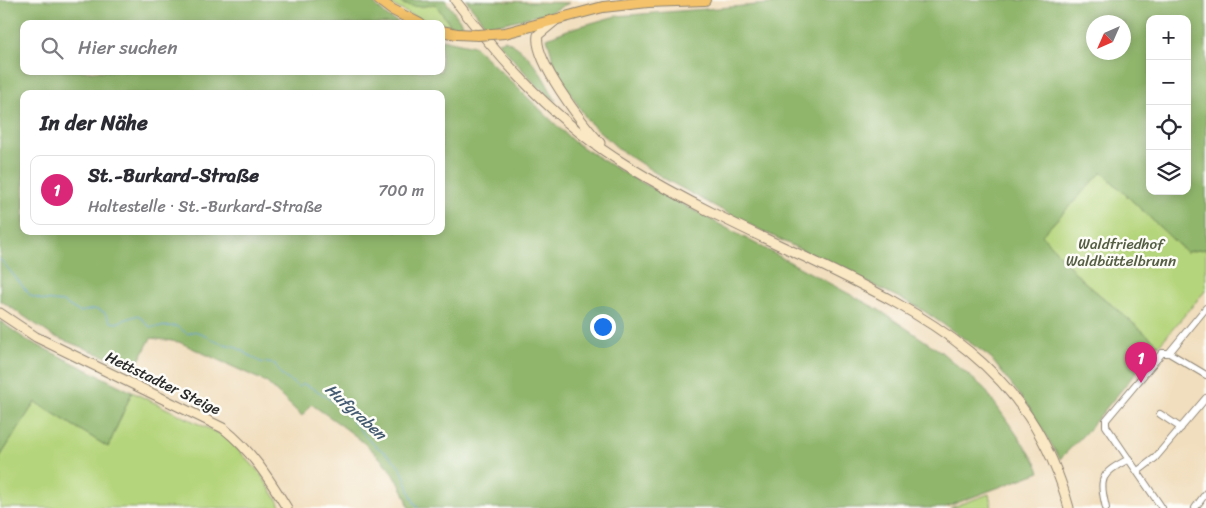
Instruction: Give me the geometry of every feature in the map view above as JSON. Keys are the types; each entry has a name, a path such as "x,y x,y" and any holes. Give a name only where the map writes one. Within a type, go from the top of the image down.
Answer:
{"main road":[{"path":"379,0 412,20"},
{"path":"455,0 478,31 535,93 570,125 610,155 698,205 908,308 978,358 992,370 1037,430 1058,470 1069,508"},
{"path":"631,0 648,2"},
{"path":"445,32 478,35 505,33 603,7 648,2 705,0"},
{"path":"560,18 538,35 540,52 576,114 610,155"},
{"name":"Hettstadter Steige","path":"0,313 36,337 223,428 242,443 258,461 287,508"}],"street":[{"path":"1162,508 1106,426 1106,420 1206,308"},
{"path":"1166,353 1206,375"},
{"path":"1138,471 1155,458 1206,398"},
{"path":"1160,414 1181,428"},
{"path":"1106,508 1101,482 1104,475 1129,459"},
{"path":"1195,508 1206,494"}],"green space":[{"path":"0,0 370,0 394,20 20,20 20,75 445,75 445,40 474,46 574,142 617,169 879,310 940,351 984,388 1036,462 1040,472 943,508 409,508 403,491 394,476 370,448 311,404 302,416 266,382 179,342 151,338 135,368 53,336 0,300"},
{"path":"384,0 396,0 405,5 435,3 452,27 445,25 445,20 424,20"},
{"path":"396,0 445,0 461,22 462,27 452,27 435,4 415,7"},
{"path":"466,0 569,3 551,12 487,27"},
{"path":"820,0 1206,0 1206,249 1186,252 1102,172 1042,235 1081,279 1159,345 1088,430 1060,459 1029,407 989,356 918,307 744,222 665,179 620,150 588,121 557,72 547,38 570,29 616,16"},
{"path":"505,40 529,58 541,74 556,101 535,84 498,42"},
{"name":"Waldfriedhof Waldbüttelbrunn","path":"1102,172 1186,252 1206,249 1206,290 1159,345 1081,279 1042,235"},
{"path":"0,321 25,339 132,392 108,447 35,402 0,457"},
{"path":"132,392 226,437 260,473 282,508 0,508 0,457 35,402 108,447"},
{"path":"989,494 992,508 950,508"}],"waterway":[{"name":"Hufgraben","path":"0,259 31,296 43,300 63,302 79,312 95,309 104,312 111,322 116,323 138,315 150,327 176,326 188,334 195,331 219,343 234,346 260,362 275,364 281,375 299,387 303,384 313,388 330,400 346,414 371,442 398,464 418,508"}],"place":[{"name":"St.-Burkard-Straße","path":"1141,383"}]}
